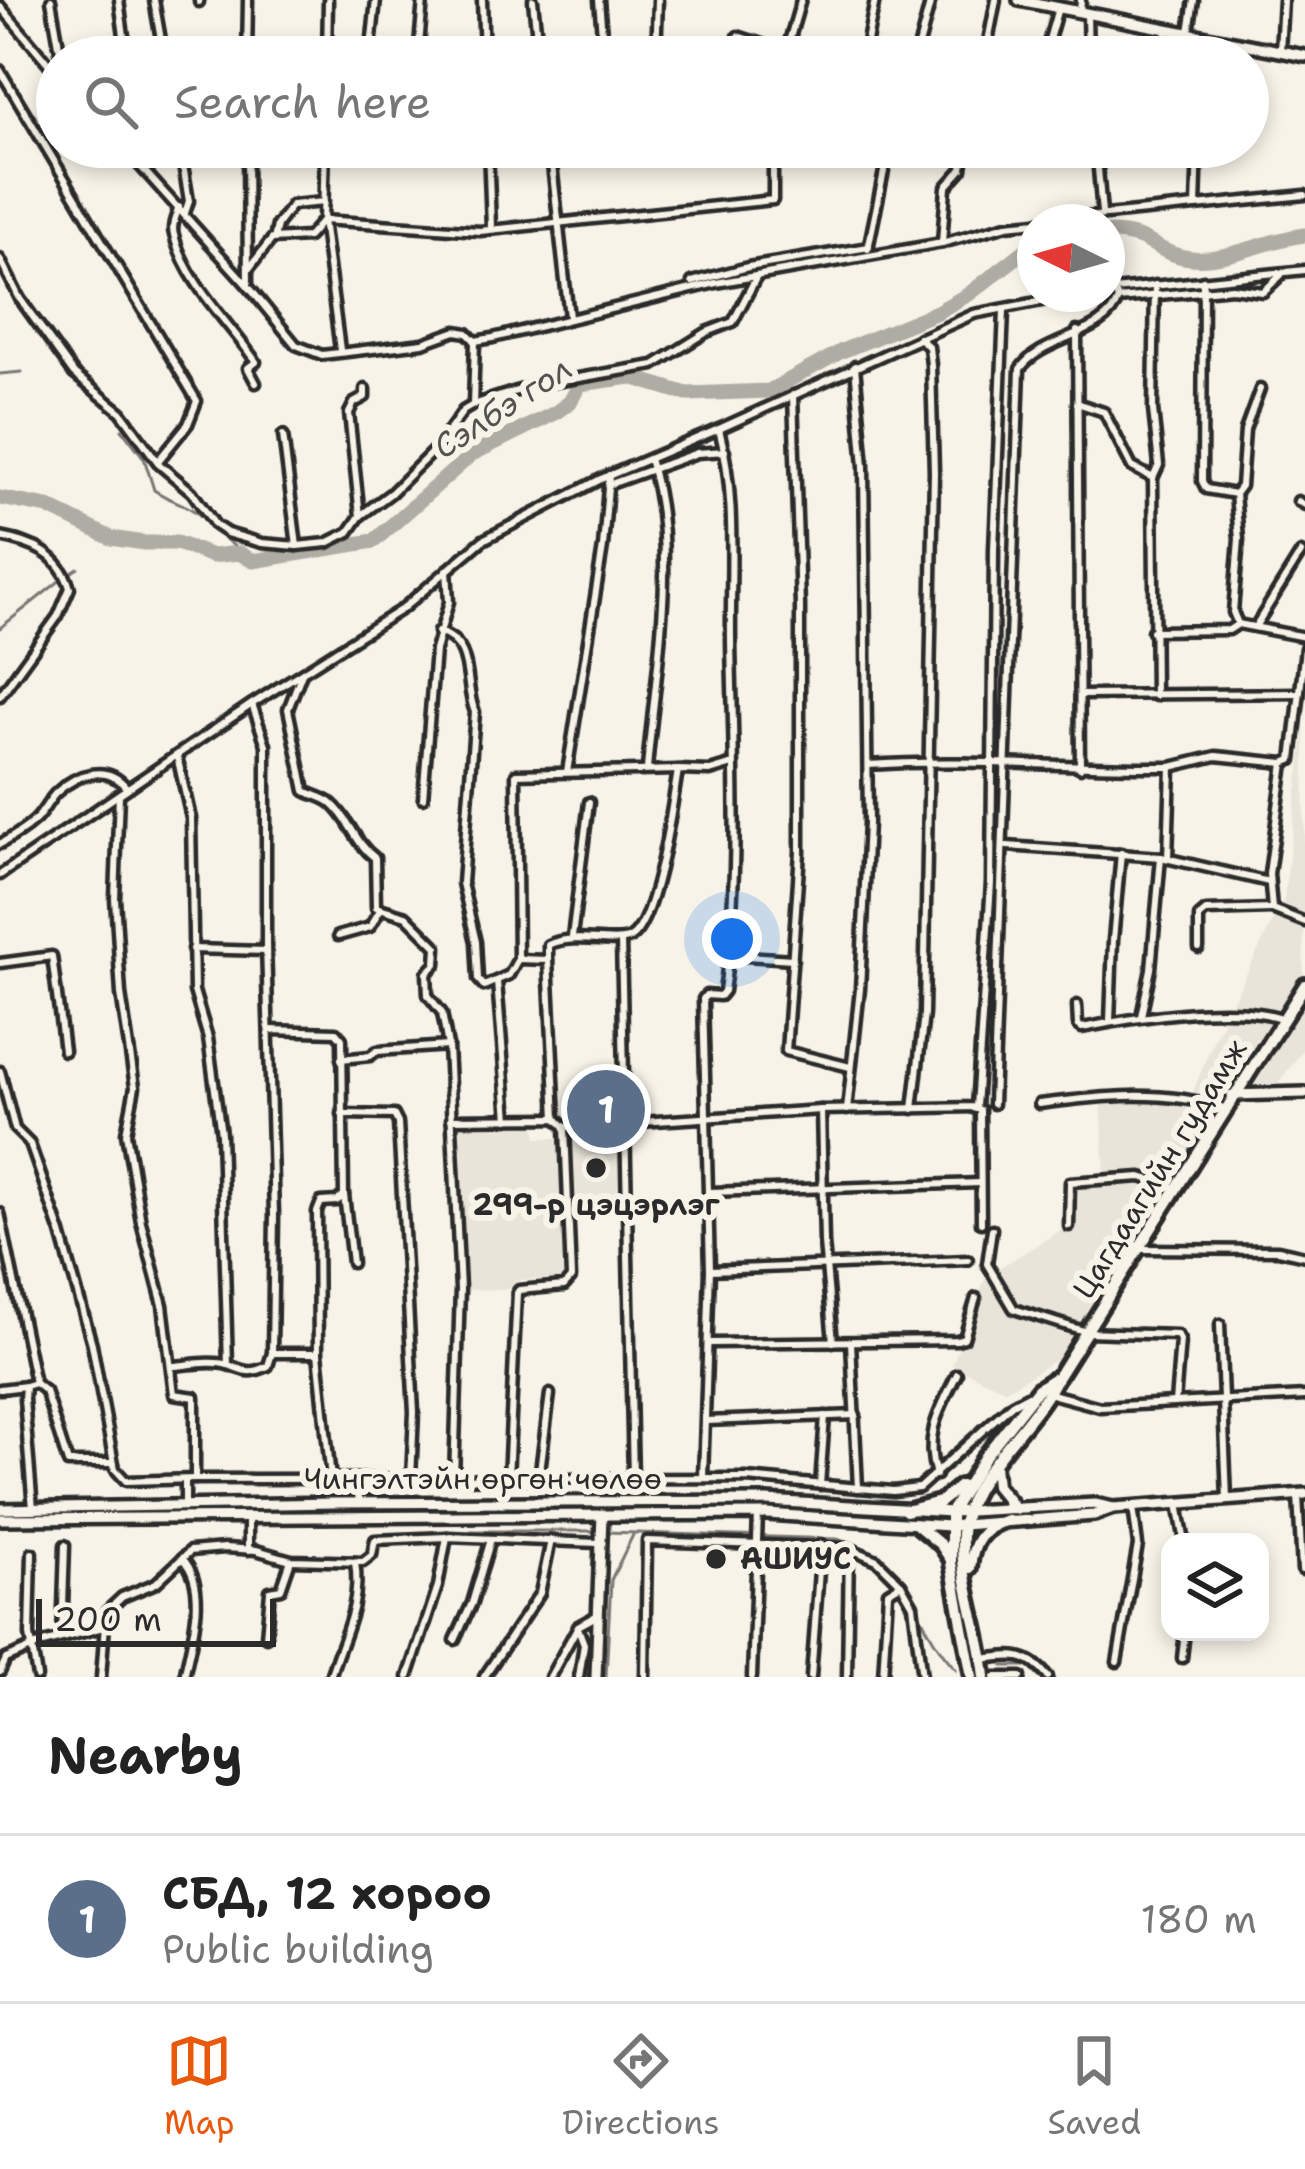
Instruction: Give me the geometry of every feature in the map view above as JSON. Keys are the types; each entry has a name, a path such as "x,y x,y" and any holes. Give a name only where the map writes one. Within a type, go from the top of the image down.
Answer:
{"main road":[{"path":"1019,0 1083,8 1209,36"},
{"path":"1269,49 1305,56"},
{"name":"Цагдаагийн гудамж","path":"957,1519 990,1460 1087,1332 1174,1187 1305,986"},
{"path":"1232,1095 1305,1093"},
{"path":"906,1511 955,1493 990,1460"},
{"path":"990,1460 996,1486 1011,1514"},
{"path":"957,1519 1095,1504 1113,1508 1301,1494"},
{"name":"Чингэлтэйн өргөн чөлөө","path":"0,1519 360,1503 767,1501 957,1519"},
{"name":"Чингэлтэйн өргөн чөлөө","path":"0,1509 602,1514 918,1526 957,1519"},
{"path":"596,1677 602,1514"},
{"path":"968,1583 975,1543 988,1526 1011,1514"},
{"path":"957,1519 951,1562 972,1677"},
{"path":"957,1519 985,1677"},
{"path":"918,1526 941,1545 951,1562"}],"street":[{"path":"51,0 58,36"},
{"path":"119,0 125,36"},
{"path":"154,0 160,36"},
{"path":"247,36 248,0"},
{"path":"327,36 328,0"},
{"path":"372,36 376,0"},
{"path":"420,36 423,0"},
{"path":"482,0 483,36"},
{"path":"533,0 536,36"},
{"path":"599,0 602,36"},
{"path":"657,36 658,0"},
{"path":"791,36 801,0"},
{"path":"868,36 875,0"},
{"path":"922,36 931,0"},
{"path":"989,36 996,0"},
{"path":"1190,32 1194,0"},
{"path":"1280,51 1283,0"},
{"path":"0,6 36,49"},
{"path":"1050,36 1058,8"},
{"path":"1166,36 1168,28"},
{"path":"0,70 36,130"},
{"path":"59,168 197,400 188,424 158,461"},
{"path":"143,168 296,345 322,355 423,343 462,331 475,340 868,251"},
{"path":"184,168 189,201 173,234 211,305 256,362 248,368 256,383"},
{"path":"247,168 248,286"},
{"path":"324,168 323,220 340,350"},
{"path":"489,168 491,228"},
{"path":"553,168 569,316"},
{"path":"275,237 304,238 323,220 462,230 773,200 773,168"},
{"path":"868,251 885,168"},
{"path":"941,243 946,187 962,168"},
{"path":"1098,168 1101,204"},
{"path":"1196,206 1197,168"},
{"path":"1125,211 1305,195"},
{"path":"248,270 275,237 277,225 292,205 323,202"},
{"path":"692,282 748,267 941,243 1017,224"},
{"path":"0,259 20,298 74,374 121,412 215,525 227,533 297,547 342,537 439,445 467,406 532,386 661,362 707,332 733,322 758,274"},
{"path":"1125,288 1305,270"},
{"path":"1125,299 1232,288 1262,292 1283,273"},
{"path":"1202,280 1202,481 1206,489 1235,494"},
{"path":"1155,285 1153,410 1159,465 1153,478 1155,696"},
{"path":"0,875 402,609 495,532 918,337 974,314 1017,307"},
{"path":"973,1108 991,883 994,548 1004,310"},
{"path":"993,1104 1018,378 1027,359 1112,312"},
{"path":"1077,331 1080,768"},
{"path":"914,1109 925,1014 933,389 929,347 918,337"},
{"path":"473,405 475,340"},
{"path":"847,1110 863,936 868,765 864,749 864,466 855,365"},
{"path":"360,516 349,413 353,403 365,397 365,389"},
{"path":"1238,624 1233,612 1239,538 1235,494 1241,486 1245,430 1259,389"},
{"path":"793,394 800,606 800,852 787,1051 850,1067"},
{"path":"1078,403 1104,412 1132,467 1153,478"},
{"path":"703,1478 710,1343 710,1192 702,1076 703,996 723,995 729,955 735,763 725,451 719,429"},
{"path":"283,435 297,547"},
{"path":"608,480 698,453 725,451"},
{"path":"647,769 663,532 649,459"},
{"path":"567,772 603,547 608,480"},
{"path":"0,537 53,556 70,588 58,616 0,695"},
{"path":"1255,627 1301,554"},
{"path":"423,798 438,632 448,602 447,570"},
{"path":"1152,631 1229,630 1238,624 1305,638"},
{"path":"438,632 448,635 467,665 476,721 462,883 476,942 478,979 484,986 509,975 518,959 516,774 710,771 735,763"},
{"path":"868,765 930,761 1171,767 1216,756 1284,763 1292,760 1305,648"},
{"path":"302,673 288,709 304,790 335,807 356,842 375,858 375,900 380,910 410,918 437,947 436,964 427,973 428,995 442,1013 448,1046 460,1288 454,1478"},
{"path":"1081,695 1299,693"},
{"path":"173,1366 228,1365 238,1372 266,1369 272,1353 266,745 252,704"},
{"path":"177,755 191,818 194,991 208,1038 220,1122 228,1365"},
{"path":"1272,909 1270,882 1284,763"},
{"path":"1141,1016 1165,858 1171,767"},
{"path":"508,1478 517,1293 564,1286 571,1278 565,1127 556,1118 548,945 572,937 621,941 636,934 652,897 678,770"},
{"path":"0,844 36,820 61,788 79,779 111,773 127,788"},
{"path":"118,795 121,994 135,1088 126,1132 140,1222 164,1305 174,1394 195,1397 195,1479"},
{"path":"572,937 589,802"},
{"path":"1005,846 1165,858 1270,882"},
{"path":"1110,1021 1121,853"},
{"path":"1199,948 1199,917 1206,911 1272,909 1305,922"},
{"path":"338,936 370,927 380,910"},
{"path":"621,941 633,1478"},
{"path":"192,950 266,951"},
{"path":"729,955 793,959"},
{"path":"0,963 52,956 64,1051"},
{"path":"518,959 548,960"},
{"path":"497,982 508,1120"},
{"path":"1078,1005 1079,1028 1141,1016 1261,1012 1284,1019"},
{"path":"270,1030 338,1033 344,1195 352,1263"},
{"path":"341,1059 448,1046"},
{"path":"978,1061 994,1060"},
{"path":"0,1071 15,1130 30,1144 61,1233 92,1344 114,1463 126,1481 703,1478 893,1491 919,1487 1012,1404 1042,1392 1100,1407 1305,1396"},
{"path":"1040,1104 1108,1094 1198,1100 1224,1108"},
{"path":"565,1127 821,1110 973,1108 980,1110 980,1223"},
{"path":"821,1110 833,1342"},
{"path":"341,1114 391,1114 398,1123 414,1412 411,1479"},
{"path":"451,1119 556,1118"},
{"path":"1069,1226 1070,1182 1141,1177 1174,1187"},
{"path":"710,1192 980,1183"},
{"path":"332,1480 318,1353 316,1212 321,1202 337,1201 344,1195"},
{"path":"0,1213 35,1383 45,1391 68,1462 114,1463"},
{"path":"992,1228 987,1264 1014,1309 1087,1332 1177,1335 1175,1402"},
{"path":"1138,1249 1278,1250 1305,1256"},
{"path":"710,1270 968,1261"},
{"path":"710,1343 964,1338 976,1298"},
{"path":"1220,1324 1227,1499"},
{"path":"851,1342 858,1489"},
{"path":"272,1353 318,1353"},
{"path":"936,1475 931,1430 957,1374"},
{"path":"0,1389 35,1383"},
{"path":"25,1386 33,1509"},
{"path":"539,1478 550,1394"},
{"path":"706,1421 856,1415"},
{"path":"810,1502 825,1416"},
{"path":"354,1479 360,1503"},
{"path":"425,1504 426,1479"},
{"path":"185,1480 185,1507"},
{"path":"767,1501 768,1481"},
{"path":"1301,1494 1302,1570"},
{"path":"1178,1502 1183,1533"},
{"path":"1117,1662 1138,1545 1133,1507"},
{"path":"248,1510 248,1550"},
{"path":"752,1677 758,1520"},
{"path":"101,1677 106,1612 122,1597 157,1583 190,1551 248,1550 291,1560 355,1562 372,1555 375,1540 551,1540 601,1534"},
{"path":"408,1677 438,1586 447,1537"},
{"path":"455,1640 472,1603 491,1538"},
{"path":"484,1677 540,1593 551,1540"},
{"path":"645,1677 647,1541 821,1544 850,1548 877,1560 901,1584 913,1605 922,1677"},
{"path":"811,1677 821,1544"},
{"path":"62,1638 65,1545"},
{"path":"847,1677 850,1548"},
{"path":"32,1553 30,1635 37,1677"},
{"path":"182,1558 193,1569 196,1586 194,1630 184,1677"},
{"path":"266,1637 271,1591 281,1589 291,1560"},
{"path":"330,1677 346,1625 357,1607 355,1562"},
{"path":"884,1677 888,1592 901,1584"},
{"path":"550,1677 578,1626 598,1616"},
{"path":"578,1626 584,1644 579,1677"},
{"path":"0,1672 6,1659 103,1627"},
{"path":"1183,1658 1184,1641"},
{"path":"983,1659 1017,1654 1048,1677"},
{"path":"994,1677 1021,1677"}],"shaded area":[{"path":"1305,727 1303,1049 1274,1089 1229,1091 1059,1358 1006,1390 952,1365 986,1276 1066,1227 1067,1179 1105,1177 1101,1097 1192,1094 1284,899"},
{"path":"535,1123 537,1138 560,1138 563,1279 521,1280 509,1289 467,1290 458,1125"},
{"name":"299-р цэцэрлэг","path":"620,1127 621,1201 594,1201 594,1209 575,1209 570,1131"}],"waterway":[{"name":"Сэлбэ гол","path":"1125,234 1190,258 1233,254 1305,235"},
{"name":"Сэлбэ гол","path":"0,498 48,507 111,538 177,543 212,556 239,553 253,561 374,541 472,454 555,413 570,402 580,384 631,377 687,394 769,391 842,351 937,312 1017,257"},
{"name":"Сэлбэ гол","path":"0,374 22,372"},
{"name":"Сэлбэ гол","path":"122,429 144,458 154,490 197,513 235,547 269,556"},
{"path":"72,572 78,568"},
{"path":"0,628 62,579"},
{"path":"999,759 1001,668"},
{"path":"471,1531 596,1531"},
{"path":"605,1532 837,1539 864,1550 898,1578 956,1669"},
{"path":"606,1677 611,1580 633,1535"},
{"path":"1004,1666 1028,1666 1039,1677"}],"place":[{"name":"СБД, 12 хороо","path":"606,1109"},
{"name":"299-р цэцэрлэг","path":"596,1168"},
{"name":"АШИУС","path":"716,1559"}]}
